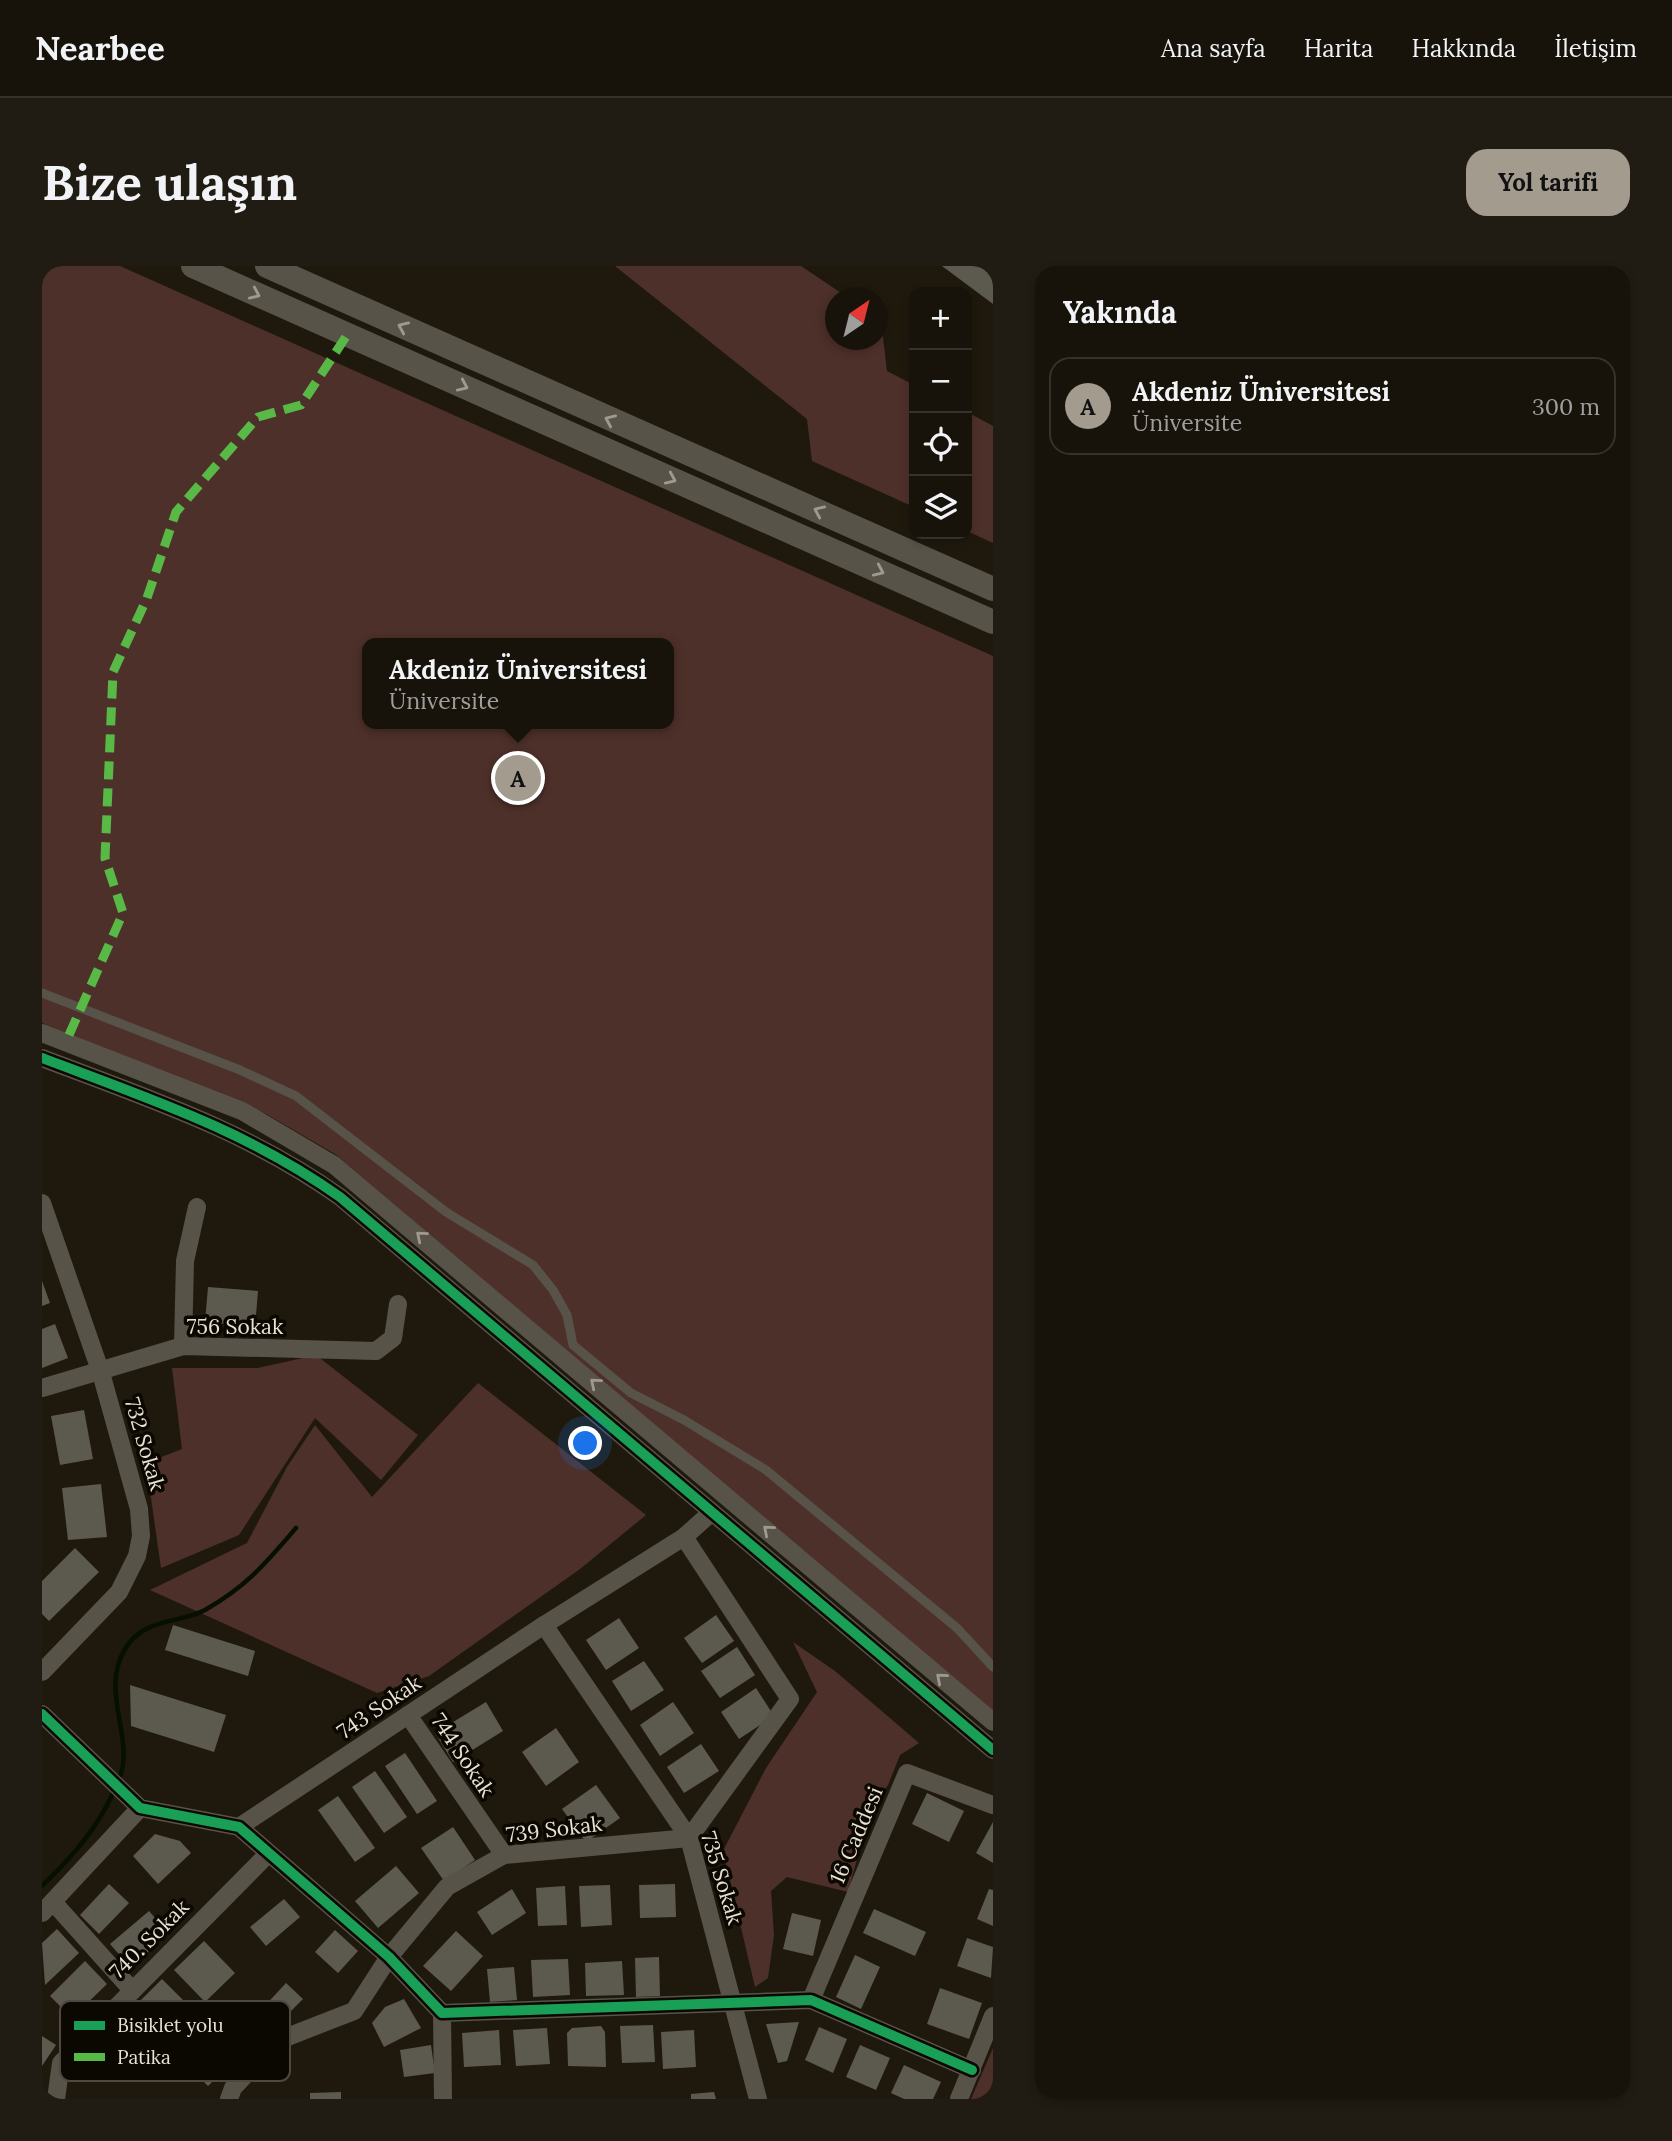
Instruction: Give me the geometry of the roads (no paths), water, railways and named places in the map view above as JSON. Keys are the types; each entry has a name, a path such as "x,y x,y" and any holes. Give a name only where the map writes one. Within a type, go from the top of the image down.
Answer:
{"street":[{"path":"193,266 993,622"},
{"path":"267,266 993,589"},
{"path":"42,1033 242,1111 334,1165 993,1722"},
{"path":"42,1058 221,1126 309,1175 356,1210 993,1750"},
{"name":"732 Sokak","path":"42,1203 101,1373 139,1509 141,1536 137,1556 119,1592 42,1672"},
{"path":"183,1346 186,1261 197,1207"},
{"name":"756 Sokak","path":"42,1388 101,1373 183,1346 376,1351 393,1338 398,1304"},
{"name":"743 Sokak","path":"239,1827 544,1625 684,1538 712,1512"},
{"path":"684,1538 790,1699 689,1838"},
{"name":"735 Sokak","path":"544,1625 689,1838 735,2002 758,2099"},
{"path":"42,1714 140,1808 239,1827 389,1957 442,2013 443,2099"},
{"name":"744 Sokak","path":"408,1715 504,1855"},
{"name":"16 Caddesi","path":"811,2000 907,1773 993,1805"},
{"path":"131,1989 48,1908 140,1808"},
{"name":"739 Sokak","path":"290,2036 354,2011 389,1957 447,1887 504,1855 689,1838"},
{"name":"740. Sokak","path":"120,2001 268,1854"},
{"path":"442,2013 811,2000 972,2070"},
{"path":"959,2099 993,2016"},
{"name":"740. Sokak","path":"57,2099 60,2072"},
{"name":"739 Sokak","path":"229,2099 233,2088 240,2081"}],"lane":[{"path":"42,993 240,1070 296,1096 446,1212 533,1265 553,1290 566,1315 573,1345 631,1393 684,1420 766,1470 957,1628 993,1667"}],"waterway":[{"path":"119,1779 123,1748 115,1682 125,1649 142,1631 205,1610 233,1592 265,1563 296,1528"},
{"path":"42,1886 83,1842 114,1791"}],"place":[{"name":"Akdeniz Üniversitesi","path":"518,778"}]}
